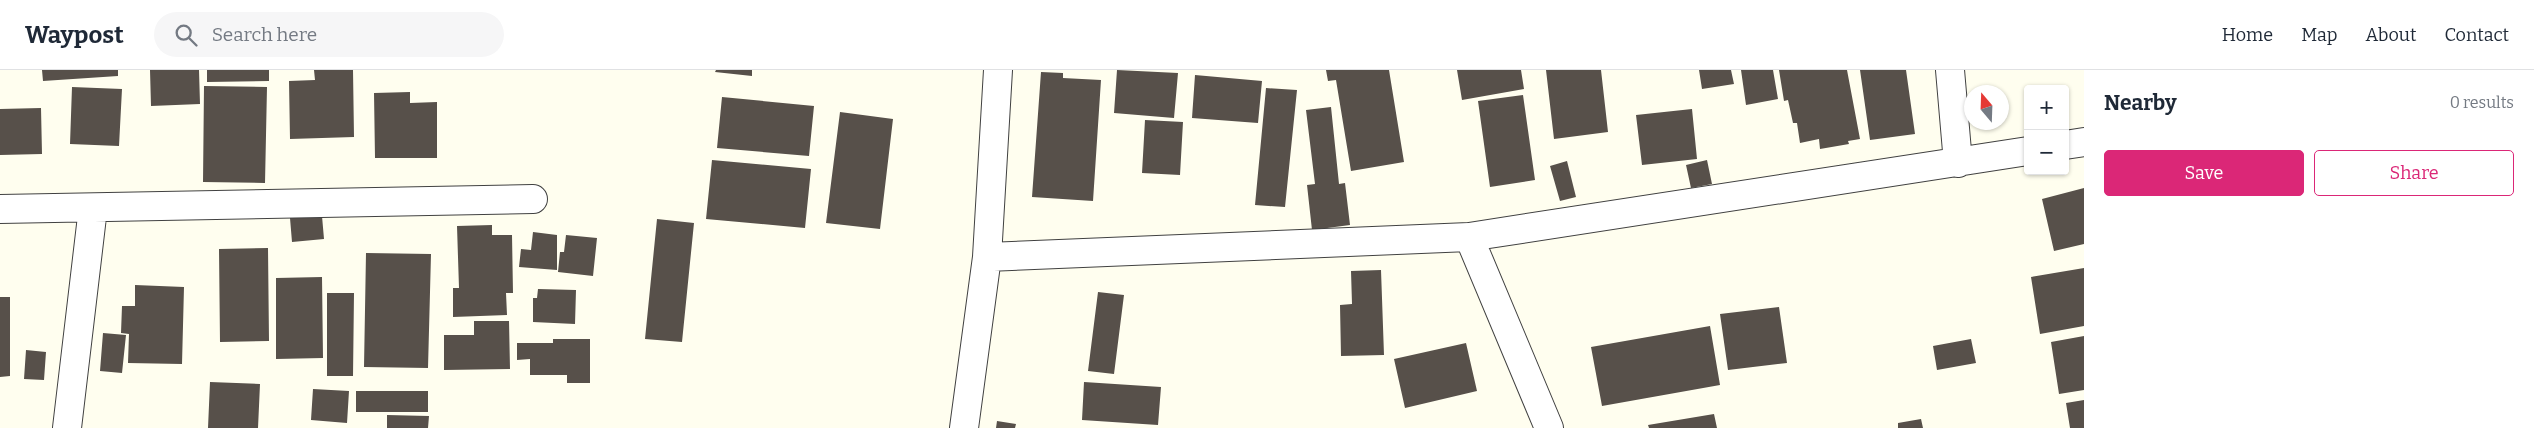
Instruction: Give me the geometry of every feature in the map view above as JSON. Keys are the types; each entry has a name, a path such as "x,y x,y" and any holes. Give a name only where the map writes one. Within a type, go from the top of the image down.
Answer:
{"street":[{"path":"964,428 987,257 998,70"},
{"path":"1950,70 1958,163"},
{"path":"2069,144 2084,142"},
{"path":"987,257 1468,237 1726,199 1852,177 2024,153"},
{"path":"0,209 534,199"},
{"path":"67,428 93,208"},
{"path":"1468,237 1549,428"}],"building":[{"path":"42,70 118,70 118,76 43,81"},
{"path":"150,70 199,70 200,104 151,106"},
{"path":"207,70 269,70 269,81 207,82"},
{"path":"314,70 353,70 354,137 290,139 289,81 315,80"},
{"path":"716,70 752,70 752,76 715,72"},
{"path":"1117,70 1178,73 1174,118 1114,113"},
{"path":"1326,70 1389,70 1404,162 1351,171 1336,80 1328,81"},
{"path":"1457,70 1521,70 1524,89 1462,100"},
{"path":"1546,70 1601,70 1608,132 1554,139"},
{"path":"1699,70 1731,70 1734,84 1702,89"},
{"path":"1741,70 1773,70 1778,99 1746,105"},
{"path":"1779,70 1847,70 1860,139 1848,141 1849,144 1820,149 1819,139 1800,143 1797,123 1793,123 1788,100 1784,101"},
{"path":"1860,70 1906,70 1915,134 1870,140"},
{"path":"1041,72 1063,73 1063,78 1101,80 1093,201 1032,197"},
{"path":"1195,75 1262,81 1258,123 1192,118"},
{"path":"204,86 267,87 265,183 203,182"},
{"path":"72,87 122,89 119,146 70,144"},
{"path":"1266,88 1297,90 1285,207 1255,205"},
{"path":"410,92 410,103 437,102 437,158 375,158 374,93"},
{"path":"1523,95 1535,180 1490,187 1478,101"},
{"path":"722,97 814,106 809,156 717,148"},
{"path":"1331,107 1339,184 1345,183 1350,225 1312,230 1307,185 1315,184 1306,110"},
{"path":"41,108 42,154 0,155 0,109"},
{"path":"1692,109 1697,159 1642,165 1636,115"},
{"path":"840,112 893,119 880,229 826,223"},
{"path":"1145,120 1183,122 1180,175 1142,173"},
{"path":"712,160 811,169 805,228 706,219"},
{"path":"1707,160 1712,184 1691,188 1686,165"},
{"path":"1567,161 1576,197 1560,201 1550,166"},
{"path":"2084,188 2084,244 2054,251 2042,199"},
{"path":"322,216 324,239 292,242 290,218"},
{"path":"657,219 694,223 682,342 645,339"},
{"path":"492,225 492,235 512,235 513,293 506,293 507,315 453,317 453,288 459,288 457,226"},
{"path":"533,232 557,235 557,270 519,267 521,249 531,250"},
{"path":"566,235 597,238 593,276 558,272 560,252 564,252"},
{"path":"268,248 269,341 220,342 219,249"},
{"path":"366,253 431,254 428,368 364,367"},
{"path":"2084,268 2084,326 2040,334 2031,277"},
{"path":"1381,270 1384,355 1341,356 1340,305 1352,304 1351,271"},
{"path":"322,277 323,358 276,359 276,278"},
{"path":"135,285 184,287 182,364 128,363 129,334 121,333 122,306 135,306"},
{"path":"538,289 576,290 575,324 533,322 533,298 537,298"},
{"path":"1098,292 1124,295 1114,374 1088,371"},
{"path":"327,293 354,293 353,376 327,376"},
{"path":"0,297 10,297 10,376 0,377"},
{"path":"1779,307 1787,363 1728,370 1720,314"},
{"path":"474,321 509,321 510,369 444,370 444,335 474,335"},
{"path":"1710,326 1720,385 1602,406 1591,347"},
{"path":"103,333 126,335 122,373 100,371"},
{"path":"2084,336 2084,390 2059,394 2051,342"},
{"path":"553,339 590,339 590,383 567,383 567,375 530,375 530,359 517,360 517,343 553,343"},
{"path":"1971,339 1976,363 1937,370 1933,346"},
{"path":"1466,343 1477,391 1405,408 1394,359"},
{"path":"26,350 46,352 44,380 24,379"},
{"path":"210,382 260,384 258,428 208,428"},
{"path":"1084,382 1161,387 1158,425 1082,420"},
{"path":"313,389 349,391 347,423 311,420"},
{"path":"356,391 428,391 428,412 356,412"},
{"path":"2084,400 2084,428 2070,428 2066,403"},
{"path":"1714,414 1717,428 1649,428 1648,425"},
{"path":"387,415 429,416 428,428 387,428"},
{"path":"1921,419 1923,428 1898,428 1898,423"},
{"path":"997,421 1016,424 1015,428 996,428"}]}
